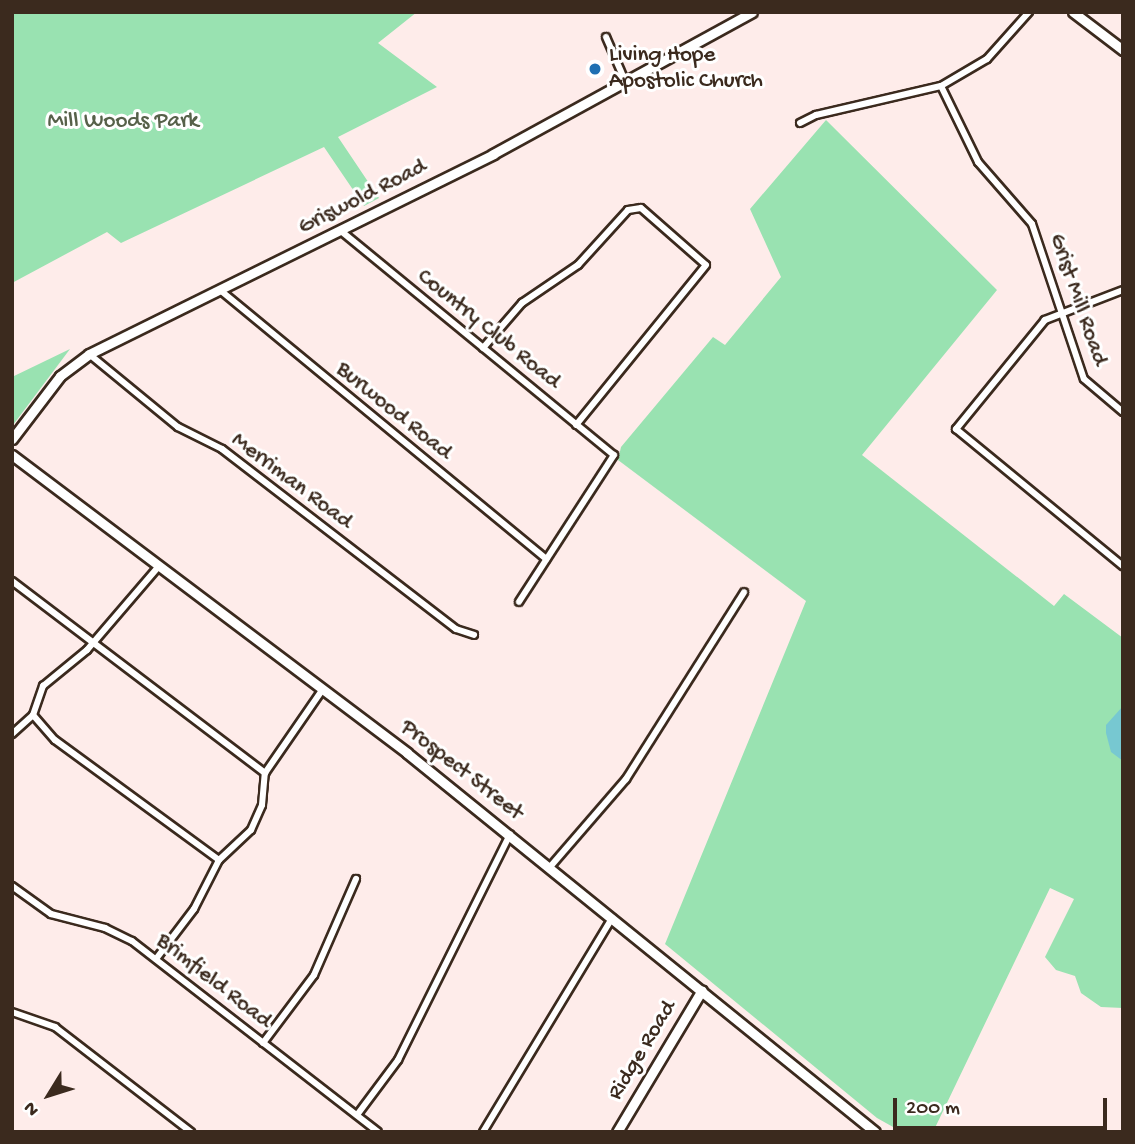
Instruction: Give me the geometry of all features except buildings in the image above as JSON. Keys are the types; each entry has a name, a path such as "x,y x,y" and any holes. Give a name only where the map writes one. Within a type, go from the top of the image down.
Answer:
{"main road":[{"name":"Griswold Road","path":"12,439 60,376 89,354 341,231 627,84 752,12"},
{"path":"1073,12 1123,50"},
{"name":"Prospect Street","path":"12,455 323,689 510,834 875,1132"},
{"name":"Ridge Road","path":"617,1132 702,990"}],"street":[{"path":"800,123 816,115 941,86 987,59 1029,12"},
{"path":"606,37 627,84"},
{"name":"Grist Mill Road","path":"941,86 978,162 1032,224 1084,379 1123,412"},
{"path":"483,348 522,303 578,265 628,210 641,208 706,265 576,425"},
{"name":"Country Club Road","path":"341,231 614,455 546,559"},
{"name":"Burwood Road","path":"220,290 546,559"},
{"path":"1123,290 1062,312 1034,330 956,429 1123,566"},
{"name":"Merriman Road","path":"89,354 178,427 222,449 456,629 474,635"},
{"path":"519,602 546,559"},
{"path":"12,734 33,715 43,686 93,642 159,566"},
{"path":"12,581 265,773"},
{"path":"550,867 626,779 744,592"},
{"path":"156,959 194,909 219,860 255,823 265,773 323,689"},
{"path":"33,715 55,740 219,860"},
{"path":"357,1115 398,1060 510,834"},
{"path":"263,1043 314,975 356,879"},
{"name":"Brimfield Road","path":"12,886 51,914 115,931 156,959 379,1132"},
{"path":"483,1132 612,918"},
{"path":"12,1012 55,1027 191,1132"}],"green space":[{"name":"Mill Woods Park","path":"12,12 417,12 378,43 437,87 338,137 379,198 364,206 324,147 121,243 107,232 12,283"},
{"path":"826,120 997,290 862,455 1054,606 1064,594 1123,638 1123,1008 1101,1007 1081,993 1075,976 1056,970 1045,957 1074,899 1050,888 933,1132 902,1132 877,1118 665,944 806,601 618,460 621,447 713,337 725,345 781,277 750,209"},
{"path":"70,349 13,425 12,426 12,377"}],"water":[{"path":"1123,706 1123,761 1111,752 1106,725"}],"place":[{"name":"Living Hope Apostolic Church","path":"595,69"}]}
